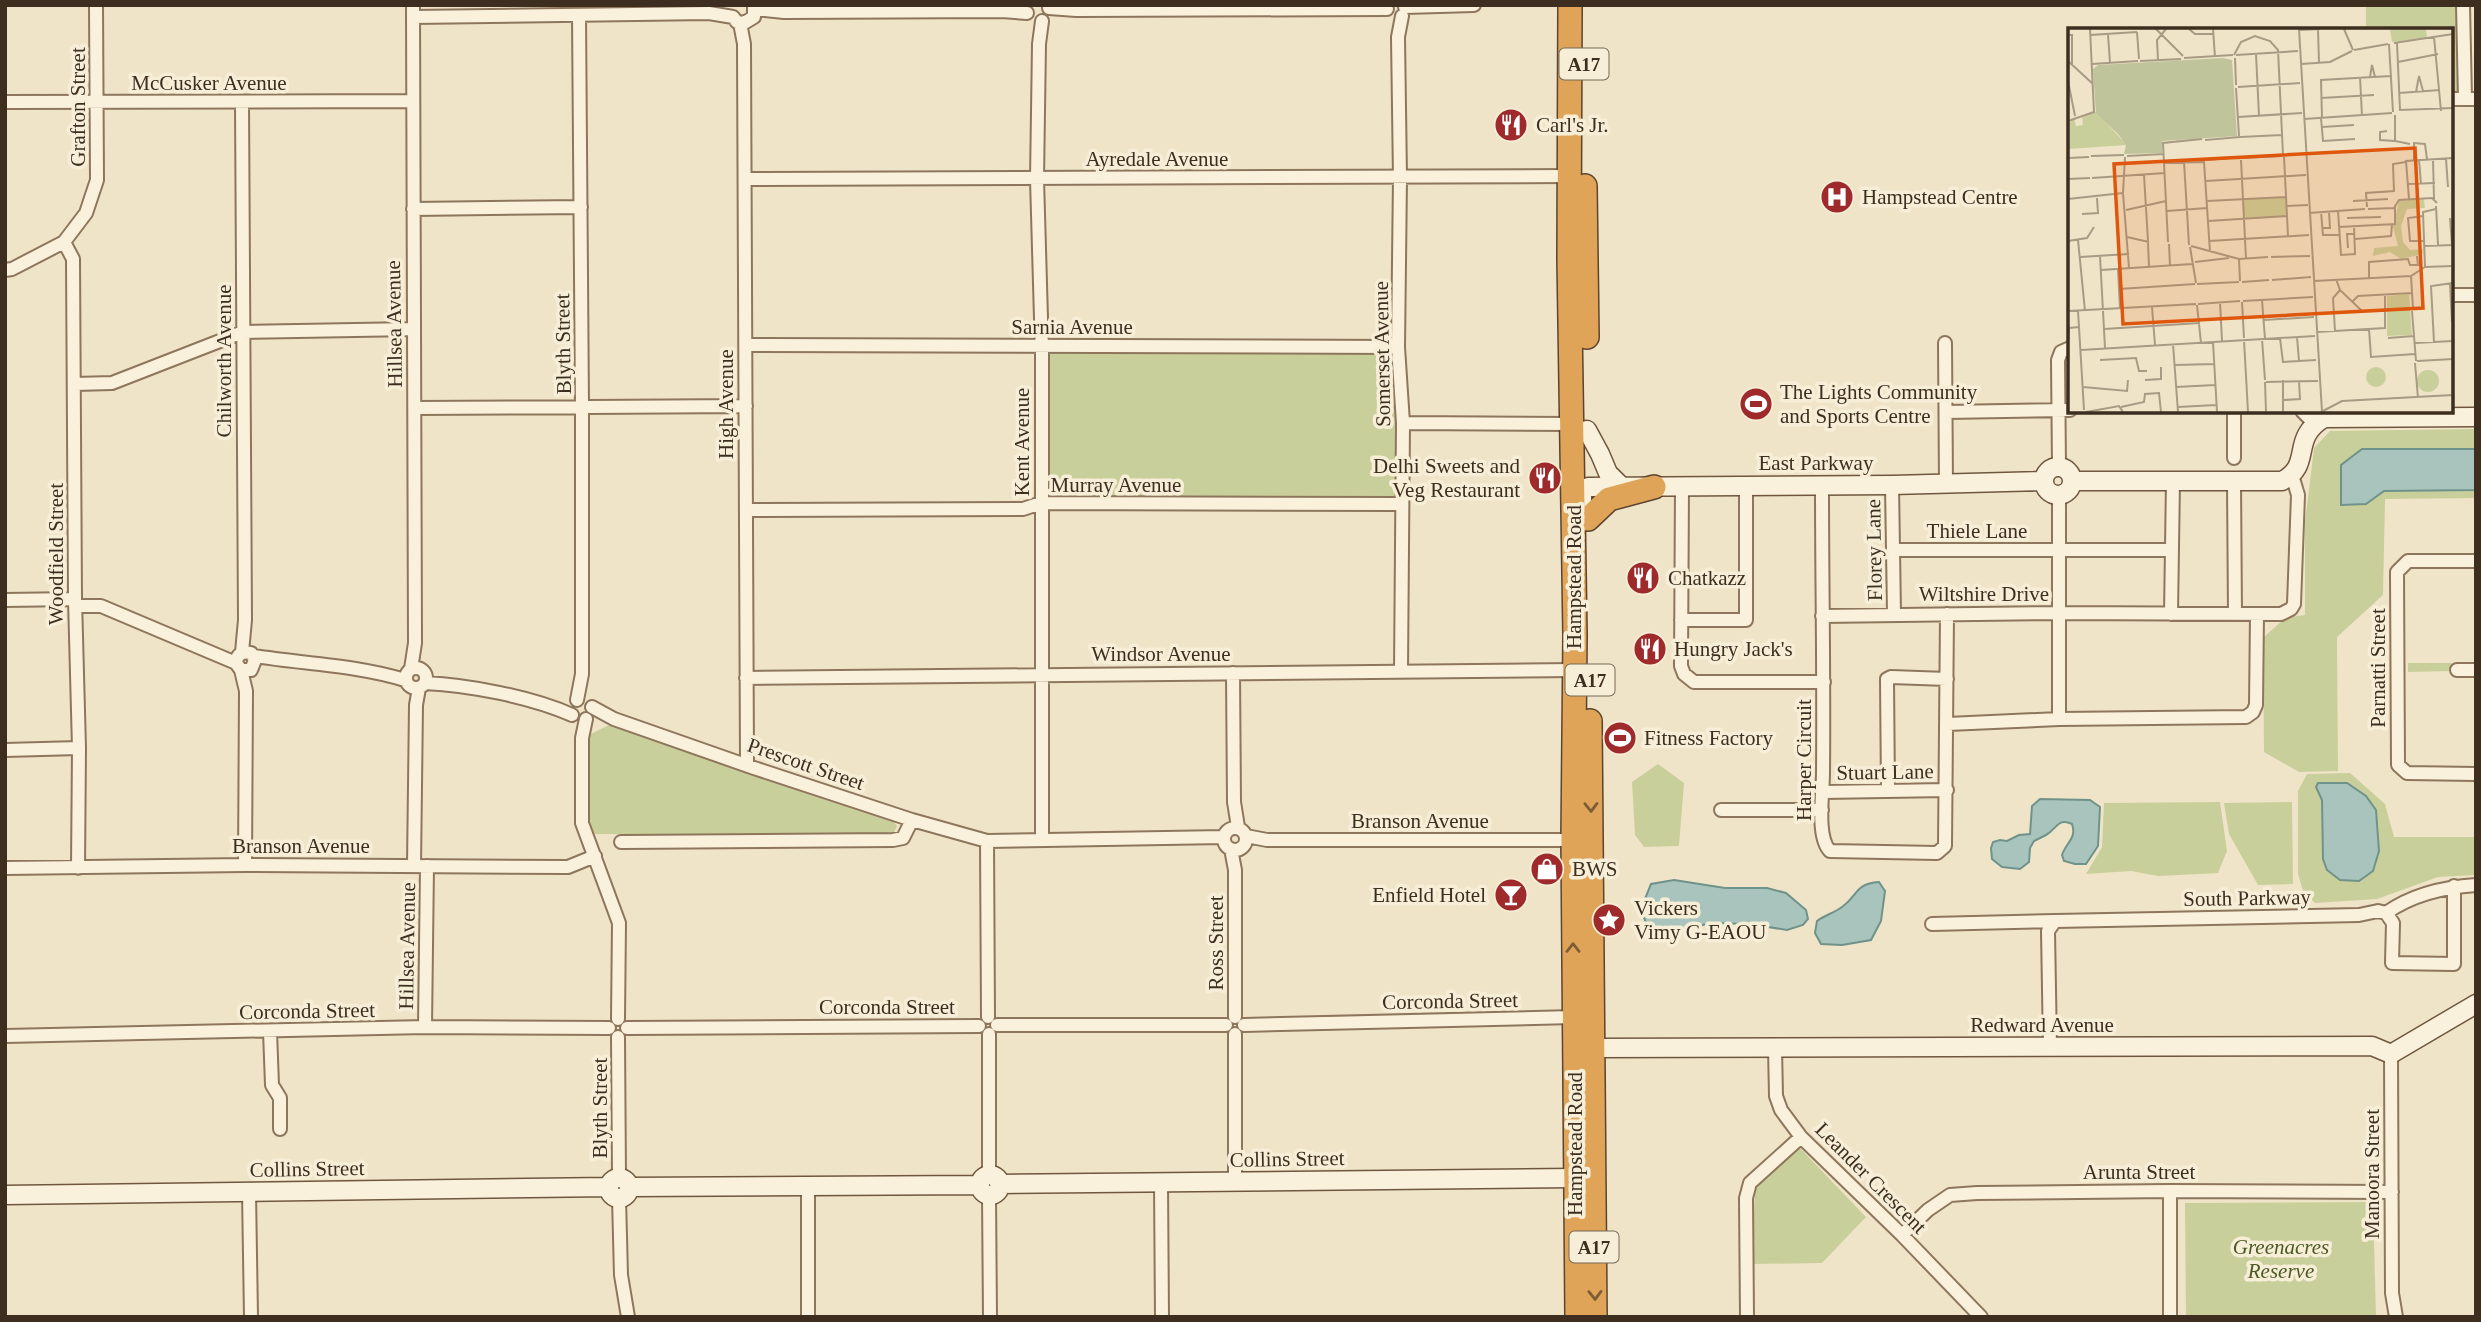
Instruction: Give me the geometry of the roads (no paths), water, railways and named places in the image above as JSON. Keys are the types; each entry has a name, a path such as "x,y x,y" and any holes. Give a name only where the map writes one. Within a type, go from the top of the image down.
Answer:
{"highway":[{"name":"Hampstead Road","path":"1570,5 1577,176 1582,426 1583,1178 1577,1317"},
{"name":"Hampstead Road","path":"1577,176 1584,5"},
{"name":"Hampstead Road","path":"1582,426 1587,487 1581,521 1575,670 1582,840"},
{"path":"1581,521 1609,499 1654,487"},
{"name":"Hampstead Road","path":"1583,1178 1595,1317"}],"street":[{"name":"Grafton Street","path":"64,242 86,213 97,180 96,5"},
{"path":"413,11 579,15 1397,10 1474,5"},
{"path":"2453,99 2471,99 2463,5"},
{"name":"Somerset Avenue","path":"1397,10 1400,178 1398,346 1403,424 1401,671"},
{"name":"Hillsea Avenue","path":"413,11 415,643 425,1027"},
{"name":"Kent Avenue","path":"1038,12 1042,840"},
{"name":"High Avenue","path":"744,13 747,765"},
{"name":"Blyth Street","path":"579,15 582,822 619,923 619,1188 621,1275 628,1317"},
{"name":"McCusker Avenue","path":"5,102 413,101"},
{"name":"Chilworth Avenue","path":"242,102 245,865"},
{"name":"Ayredale Avenue","path":"745,179 1577,176"},
{"path":"413,209 581,207"},
{"path":"5,270 64,242"},
{"name":"Woodfield Street","path":"64,242 73,259 78,868"},
{"path":"2453,295 2476,295"},
{"path":"75,384 112,383 243,332 413,329"},
{"path":"1945,343 1946,484"},
{"name":"Sarnia Avenue","path":"746,345 1398,346"},
{"path":"2059,467 2064,410 2058,360 2061,352 2068,349"},
{"path":"415,408 746,406"},
{"path":"1946,412 2064,410"},
{"path":"2234,413 2234,458"},
{"path":"2073,481 2282,481 2299,467 2309,417 2407,414 2476,416"},
{"path":"1403,424 1582,426 1600,454 1608,473 1622,487"},
{"path":"2059,467 2070,473 2073,481 2070,490 2059,496"},
{"path":"2059,467 2047,473 2044,481 2047,490 2059,496"},
{"name":"Wiltshire Drive","path":"1822,616 2281,614 2291,609 2294,604 2298,495 2292,475"},
{"name":"East Parkway","path":"1587,487 2044,481"},
{"path":"2171,614 2173,481"},
{"path":"2234,481 2235,614"},
{"name":"Florey Lane","path":"1892,485 1894,614"},
{"path":"1682,486 1681,666 1684,674 1694,682 1824,682"},
{"path":"1681,620 1746,620 1746,486"},
{"name":"Harper Circuit","path":"1822,486 1822,810 1824,841 1830,851 1937,853 1945,846 1947,614"},
{"path":"2059,496 2059,719"},
{"name":"Murray Avenue","path":"746,510 1023,509 1041,503 1402,505"},
{"name":"Thiele Lane","path":"1893,550 2172,550"},
{"name":"Parnatti Street","path":"2476,561 2409,561 2397,572 2398,765 2407,774 2476,774"},
{"name":"Prescott Street","path":"5,600 75,602 101,606 211,653 246,661 329,664 582,710 912,820 987,841"},
{"path":"1948,724 2059,719 2246,717 2253,712 2256,705 2257,614"},
{"name":"Windsor Avenue","path":"746,678 1575,670"},
{"path":"2457,670 2476,670"},
{"name":"Ross Street","path":"1233,673 1235,1182"},
{"path":"1888,791 1886,680 1891,677 1947,679"},
{"path":"5,750 79,748"},
{"name":"Stuart Lane","path":"1823,792 1947,790"},
{"path":"1721,810 1822,810"},
{"path":"621,842 893,840 903,838 912,820"},
{"name":"Branson Avenue","path":"987,841 1582,840"},
{"path":"987,841 990,1317"},
{"name":"Branson Avenue","path":"5,868 245,865 568,867 595,856"},
{"path":"2454,886 2454,964 2392,963 2393,923 2386,913 2400,903 2440,888 2454,886 2476,884"},
{"name":"South Parkway","path":"1932,924 2360,915 2378,911 2386,913"},
{"path":"2050,1048 2048,931 2055,921"},
{"path":"2391,1054 2476,1004"},
{"name":"Corconda Street","path":"5,1036 425,1027 1235,1025 1583,1016"},
{"path":"270,1031 272,1085 280,1098 280,1129"},
{"name":"Redward Avenue","path":"1583,1048 2372,1046 2391,1054"},
{"name":"Leander Crescent","path":"1774,1048 1776,1096 1781,1110 1801,1137 1902,1235 1981,1317"},
{"name":"Manoora Street","path":"2389,1317 2392,1293 2391,1054"},
{"path":"1746,1317 1746,1198 1750,1183 1801,1137"},
{"name":"Collins Street","path":"5,1195 1583,1178"},
{"path":"1161,1183 1162,1317"},
{"path":"808,1186 808,1317"},
{"path":"2170,1191 2171,1317"},
{"name":"Arunta Street","path":"1902,1235 1928,1210 1950,1195 2170,1191 2392,1192"},
{"path":"249,1192 251,1317"},
{"name":"Manoora Street","path":"2392,1293 2396,1317"}],"water":[{"path":"2362,449 2476,449 2476,490 2384,491 2366,504 2341,505 2341,465"},
{"path":"2318,783 2347,783 2366,796 2376,810 2379,851 2373,871 2359,881 2340,880 2327,870 2323,859 2322,800 2316,787"},
{"path":"2040,799 2090,800 2100,807 2098,846 2086,864 2064,861 2062,855 2072,837 2073,829 2072,824 2067,822 2034,841 2030,848 2029,862 2020,869 2002,867 1992,859 1993,842 2030,834 2032,806"},
{"path":"1674,880 1725,888 1767,888 1786,893 1806,910 1808,919 1803,925 1787,930 1750,924 1710,923 1670,934 1648,929 1641,909 1651,884"},
{"path":"1879,882 1885,891 1881,921 1871,940 1842,945 1821,944 1815,933 1817,921 1842,907 1865,885"}],"place":[{"name":"Carl's Jr.","path":"1511,125"},
{"name":"Hampstead Centre","path":"1837,197"},
{"name":"The Lights Community and Sports Centre","path":"1756,404"},
{"name":"Delhi Sweets and Veg Restaurant","path":"1545,478"},
{"name":"Chatkazz","path":"1643,578"},
{"name":"Hungry Jack's","path":"1650,649"},
{"name":"Fitness Factory","path":"1620,738"},
{"name":"BWS","path":"1547,869"},
{"name":"Enfield Hotel","path":"1511,895"},
{"name":"Vickers Vimy G-EAOU","path":"1609,920"}],"park label":[{"name":"Greenacres Reserve","path":"2281,1259"}]}
